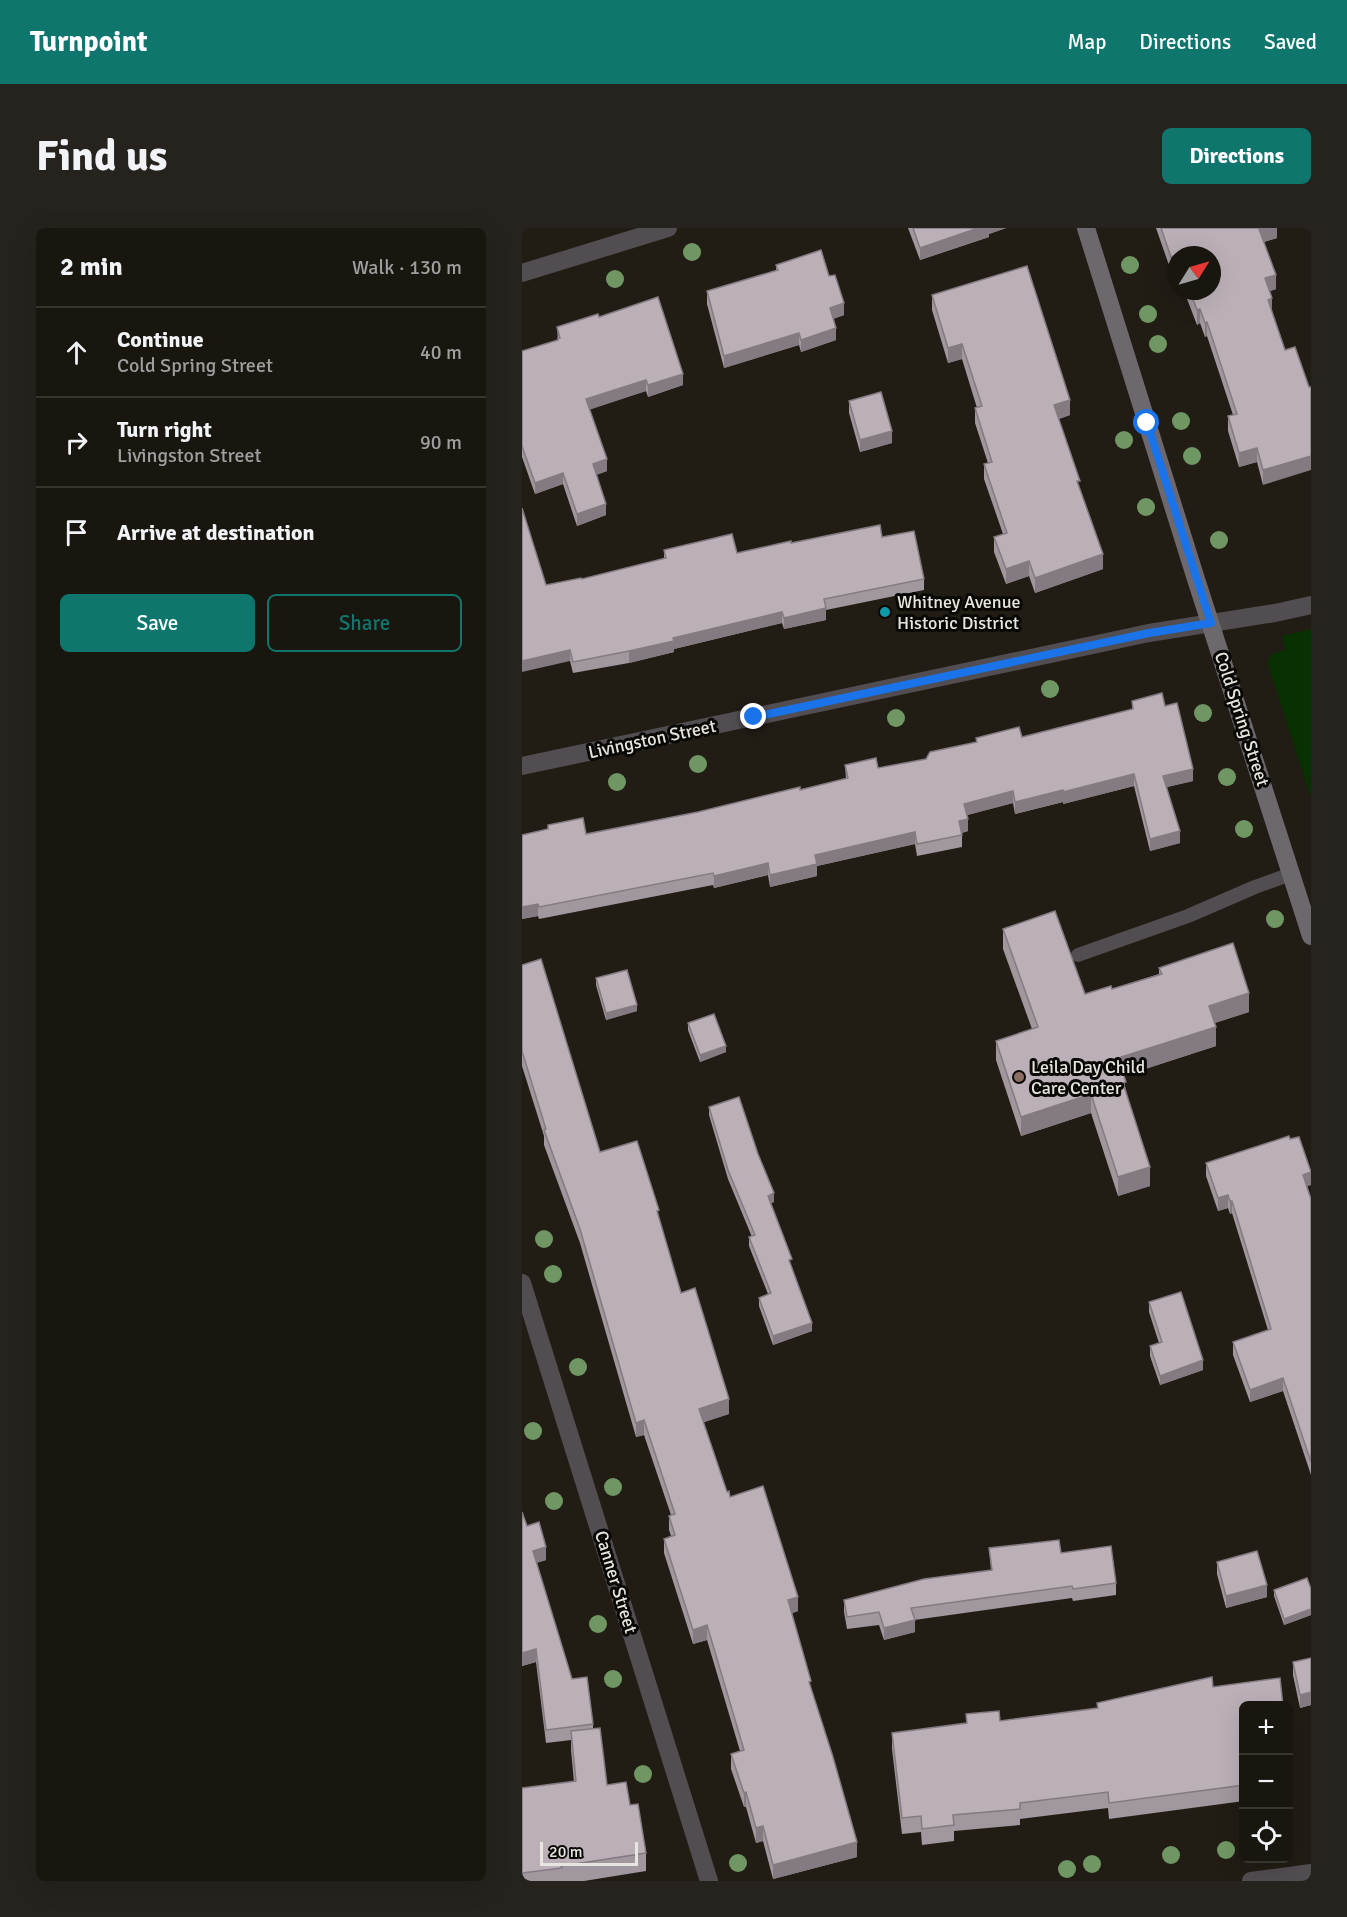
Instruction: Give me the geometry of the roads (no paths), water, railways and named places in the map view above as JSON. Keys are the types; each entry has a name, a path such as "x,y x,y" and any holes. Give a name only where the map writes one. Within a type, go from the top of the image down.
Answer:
{"street":[{"name":"Cold Spring Street","path":"1086,228 1311,936"},
{"path":"522,273 665,229"},
{"name":"Livingston Street","path":"522,766 1138,636 1275,613 1311,604"},
{"name":"Canner Street","path":"522,1283 709,1881"},
{"path":"1251,1881 1311,1873"}],"lane":[{"path":"1078,955 1188,916 1255,887 1292,874"}],"place":[{"name":"Whitney Avenue Historic District","path":"885,612"},
{"name":"Leila Day Child Care Center","path":"1019,1077"}]}
